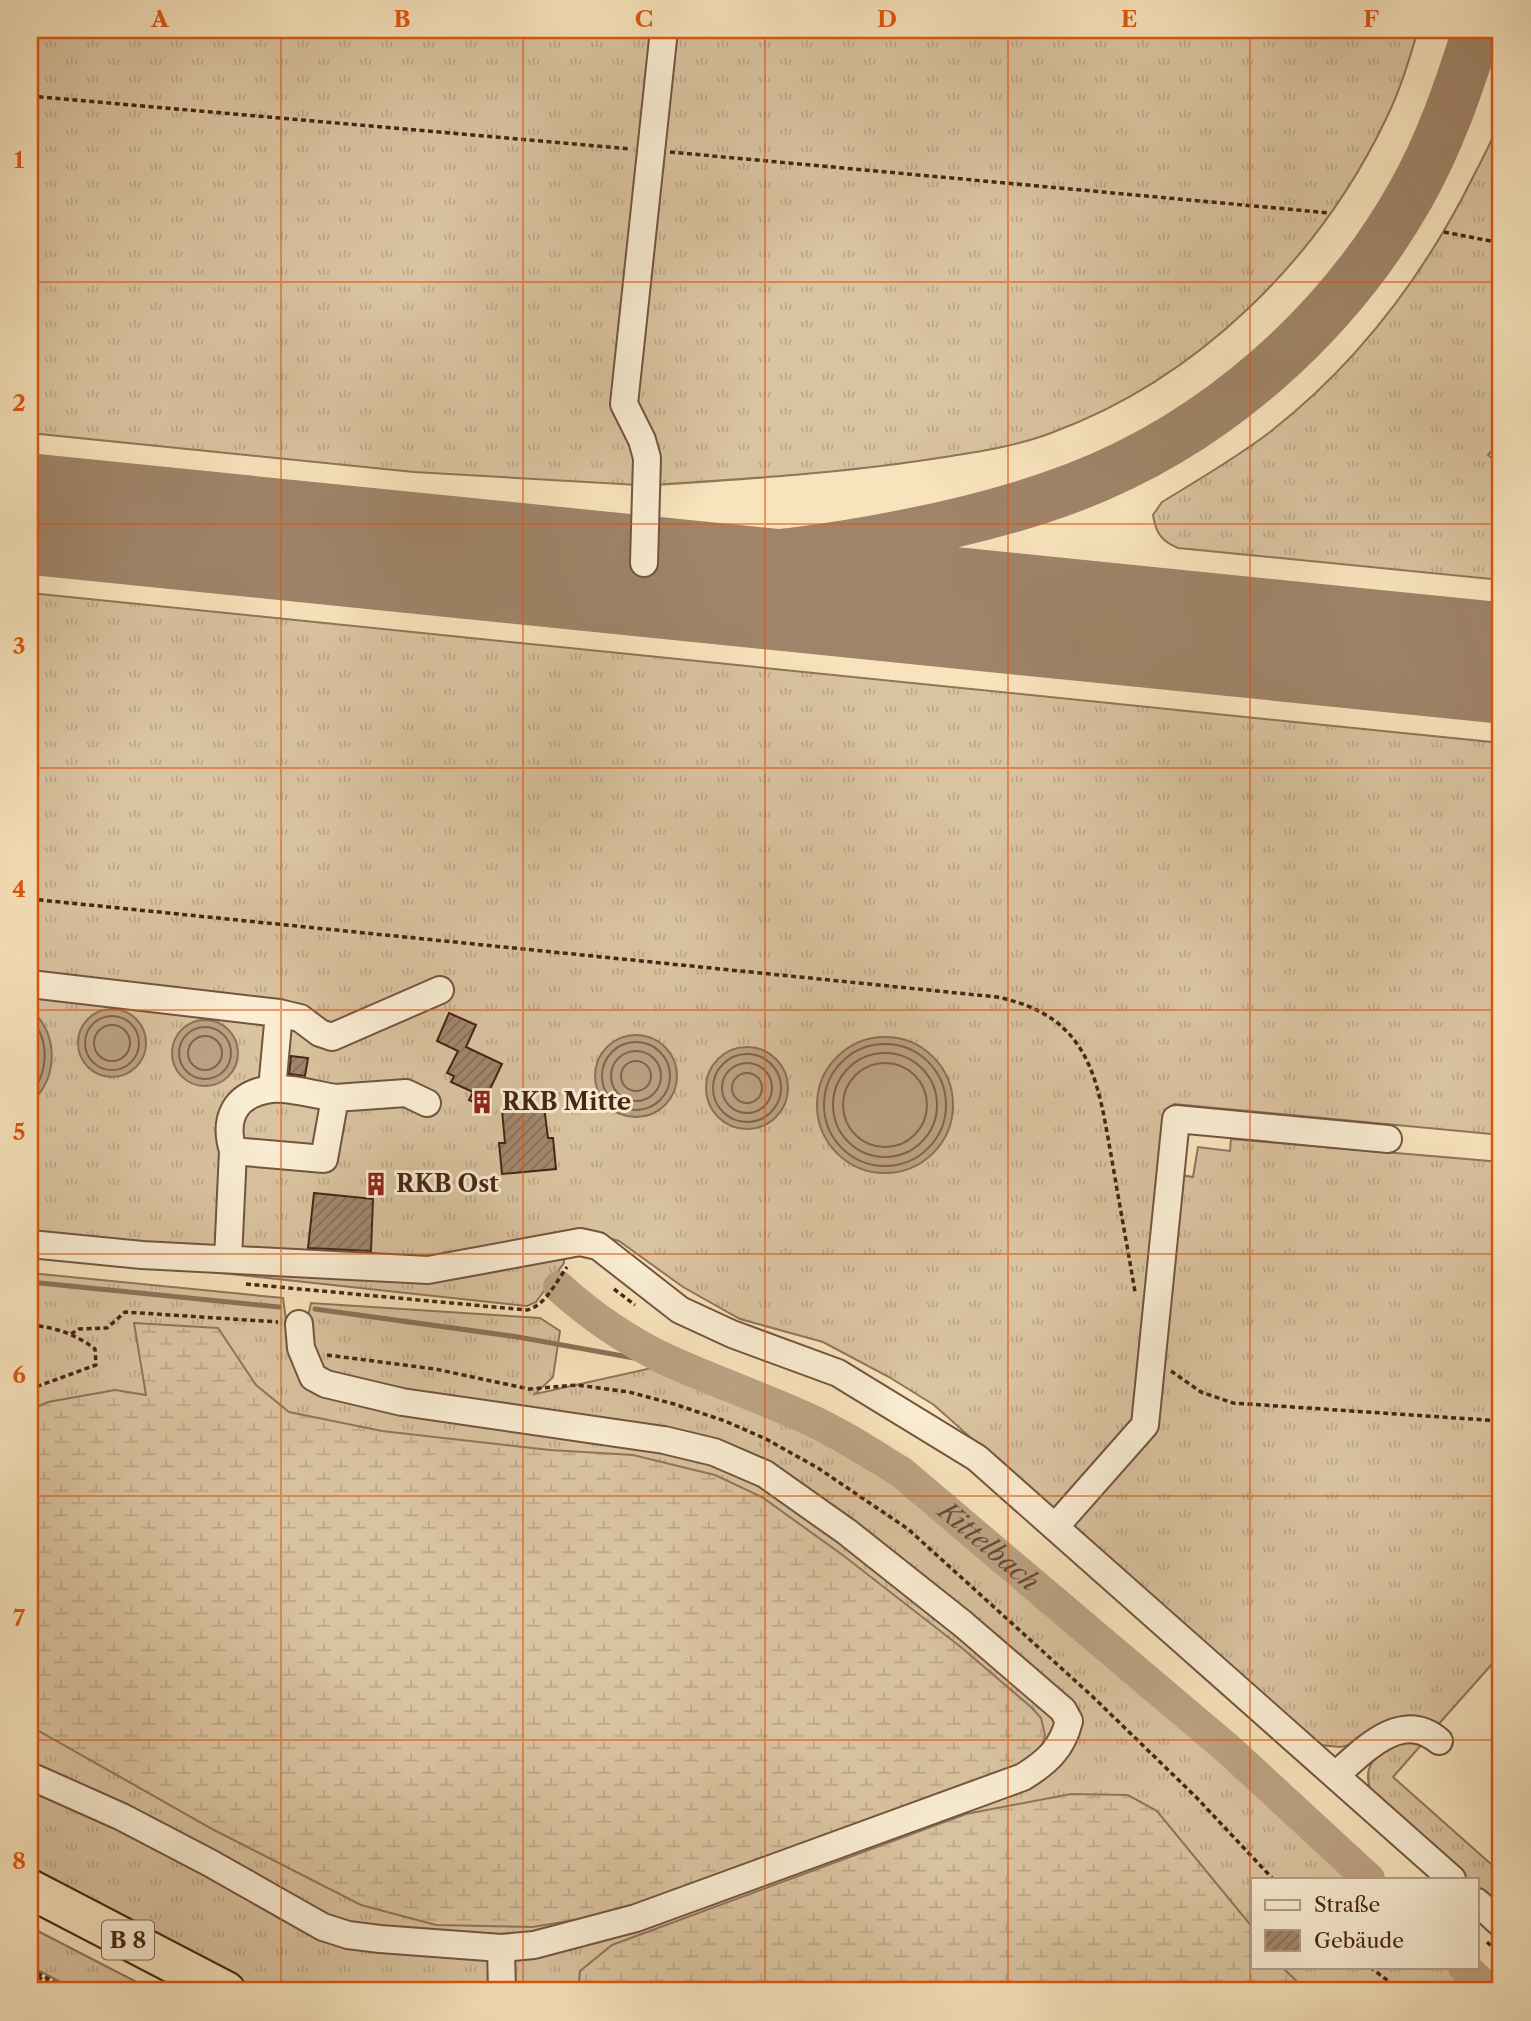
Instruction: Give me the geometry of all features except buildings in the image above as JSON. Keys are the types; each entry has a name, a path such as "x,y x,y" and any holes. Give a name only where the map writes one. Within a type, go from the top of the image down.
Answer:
{"highway":[{"name":"B 8","path":"30,1889 226,1991"},
{"name":"B 8","path":"30,1917 173,1991"}],"lane":[{"path":"644,563 647,458 642,440 624,404 664,30"},
{"path":"30,984 279,1013 300,1018 320,1033 332,1037 440,990"},
{"path":"272,1088 279,1013"},
{"path":"228,1259 233,1151 228,1134 234,1109 249,1095 272,1088 335,1098 406,1093 427,1103"},
{"path":"233,1151 324,1159 335,1098"},
{"path":"1055,1527 1145,1424 1176,1119 1388,1139"},
{"path":"30,1244 142,1255 428,1270 580,1242 598,1246 680,1310 732,1335 838,1373 977,1458 1451,1878"},
{"path":"30,1776 133,1823 323,1927 348,1935 380,1939 502,1948 534,1945 636,1918 1023,1777 1045,1764 1066,1735 1069,1721 1063,1710 963,1624 807,1502 765,1474 715,1452 664,1440 402,1402 326,1384 313,1377 301,1348 299,1324"},
{"path":"1336,1775 1361,1753 1398,1730 1422,1730 1439,1741"},
{"path":"1478,1903 1501,1924"},
{"path":"502,1948 502,1991"}],"path":[{"path":"30,96 1330,213"},
{"path":"1444,232 1501,243"},
{"path":"30,899 997,997 1014,1001 1046,1015 1060,1026 1084,1052 1092,1068 1101,1102 1137,1305"},
{"path":"608,1284 636,1306"},
{"path":"300,1290 299,1324 304,1341 317,1353 435,1368 529,1389 577,1385"},
{"path":"71,1334 79,1329 107,1328 125,1312 299,1324"},
{"path":"30,1325 71,1334 95,1349 96,1365 30,1389"},
{"path":"1153,1348 1187,1384 1233,1403 1501,1421"},
{"path":"1371,1968 1401,1991"},
{"path":"30,1971 65,1991"},
{"path":"30,1971 71,1991"}],"green space":[{"path":"30,30 658,30 619,385 638,444 638,485 414,472 30,433"},
{"path":"669,30 1418,30 1386,119 1326,220 1289,266 1248,308 1204,347 1156,381 1105,410 1051,433 992,449 863,468 654,485 629,406"},
{"path":"1501,117 1501,440 1488,455 1494,460 1501,453 1501,580 1178,548 1163,539 1153,515 1162,502 1270,432 1332,377 1386,315 1411,282 1455,212"},
{"path":"30,593 1501,743 1501,1135 1174,1104 1140,1415 1066,1509 1052,1510 934,1405 889,1377 823,1342 740,1319 683,1287 619,1241 591,1233 433,1260 147,1245 30,1233"},
{"path":"1231,1139 1501,1162 1501,1654 1436,1727 1340,1747 1320,1745 1067,1529 1147,1429 1175,1174 1193,1177 1198,1147 1230,1151"},
{"path":"564,1255 564,1263 536,1302 527,1306 174,1268"},
{"path":"30,1273 283,1298 287,1327 305,1330 311,1303 540,1318 560,1331 553,1377 535,1394 661,1366 744,1401 890,1473 1354,1878 1251,1878 1251,1968 1455,1968 1481,1991 250,1991 30,1871"},
{"path":"134,1323 218,1328 256,1385 289,1412 382,1431 550,1450 633,1455 715,1475 762,1497 844,1556 962,1648 1031,1707 1041,1718 1045,1735 1041,1750 1026,1765 631,1911 532,1927 436,1925 361,1905 214,1830 30,1726 30,1410 48,1402 115,1390 146,1395"},
{"path":"1395,1742 1423,1743 1393,1777 1501,1873 1501,1912 1478,1891 1478,1878 1463,1878 1374,1799 1368,1772 1380,1754"},
{"path":"1071,1794 1128,1795 1157,1811 1251,1926 1251,1968 1283,1968 1307,1991 578,1991 580,1971 612,1945 966,1814"},
{"path":"30,1927 154,1991 77,1991 30,1966"}],"water":[{"path":"30,1008 46,1031 52,1056 46,1081 30,1104"},
{"path":"112,1009 125,1012 136,1019 143,1030 146,1043 143,1056 136,1067 125,1074 112,1077 99,1074 88,1067 81,1056 78,1043 81,1030 88,1019 99,1012"},
{"path":"199,1020 211,1020 223,1025 233,1035 238,1053 236,1066 223,1081 211,1086 199,1086 187,1081 177,1071 172,1059 172,1047 177,1035 187,1025"},
{"path":"628,1035 644,1035 659,1042 670,1053 677,1068 674,1092 665,1105 644,1117 628,1117 613,1110 602,1099 595,1084 595,1068 602,1053 613,1042"},
{"path":"885,1037 911,1042 933,1057 948,1079 953,1105 948,1131 933,1153 911,1168 885,1173 859,1168 837,1153 822,1131 817,1105 822,1079 837,1057 859,1042"},
{"path":"739,1047 755,1047 770,1054 781,1065 788,1080 785,1104 776,1117 755,1129 739,1129 724,1122 713,1111 706,1096 706,1080 713,1065 724,1054"}],"waterway":[{"path":"30,1282 279,1307"},
{"name":"Kittelbach","path":"559,1287 609,1327 636,1344 682,1367 817,1423 901,1472 1228,1749 1368,1878"},
{"path":"315,1309 518,1337 645,1360 665,1359"},
{"name":"Kittelbach","path":"1465,1968 1490,1991"}],"taxiway":[{"path":"484,560 674,562 762,556 820,548 978,518 1051,496 1127,464 1176,437 1267,370 1308,331 1346,289 1380,244 1421,176 1448,114 1477,30"}],"runway":[{"path":"30,514 1501,663"}],"place":[{"name":"RKB Mitte","path":"482,1102"},
{"name":"RKB Ost","path":"376,1184"}]}
